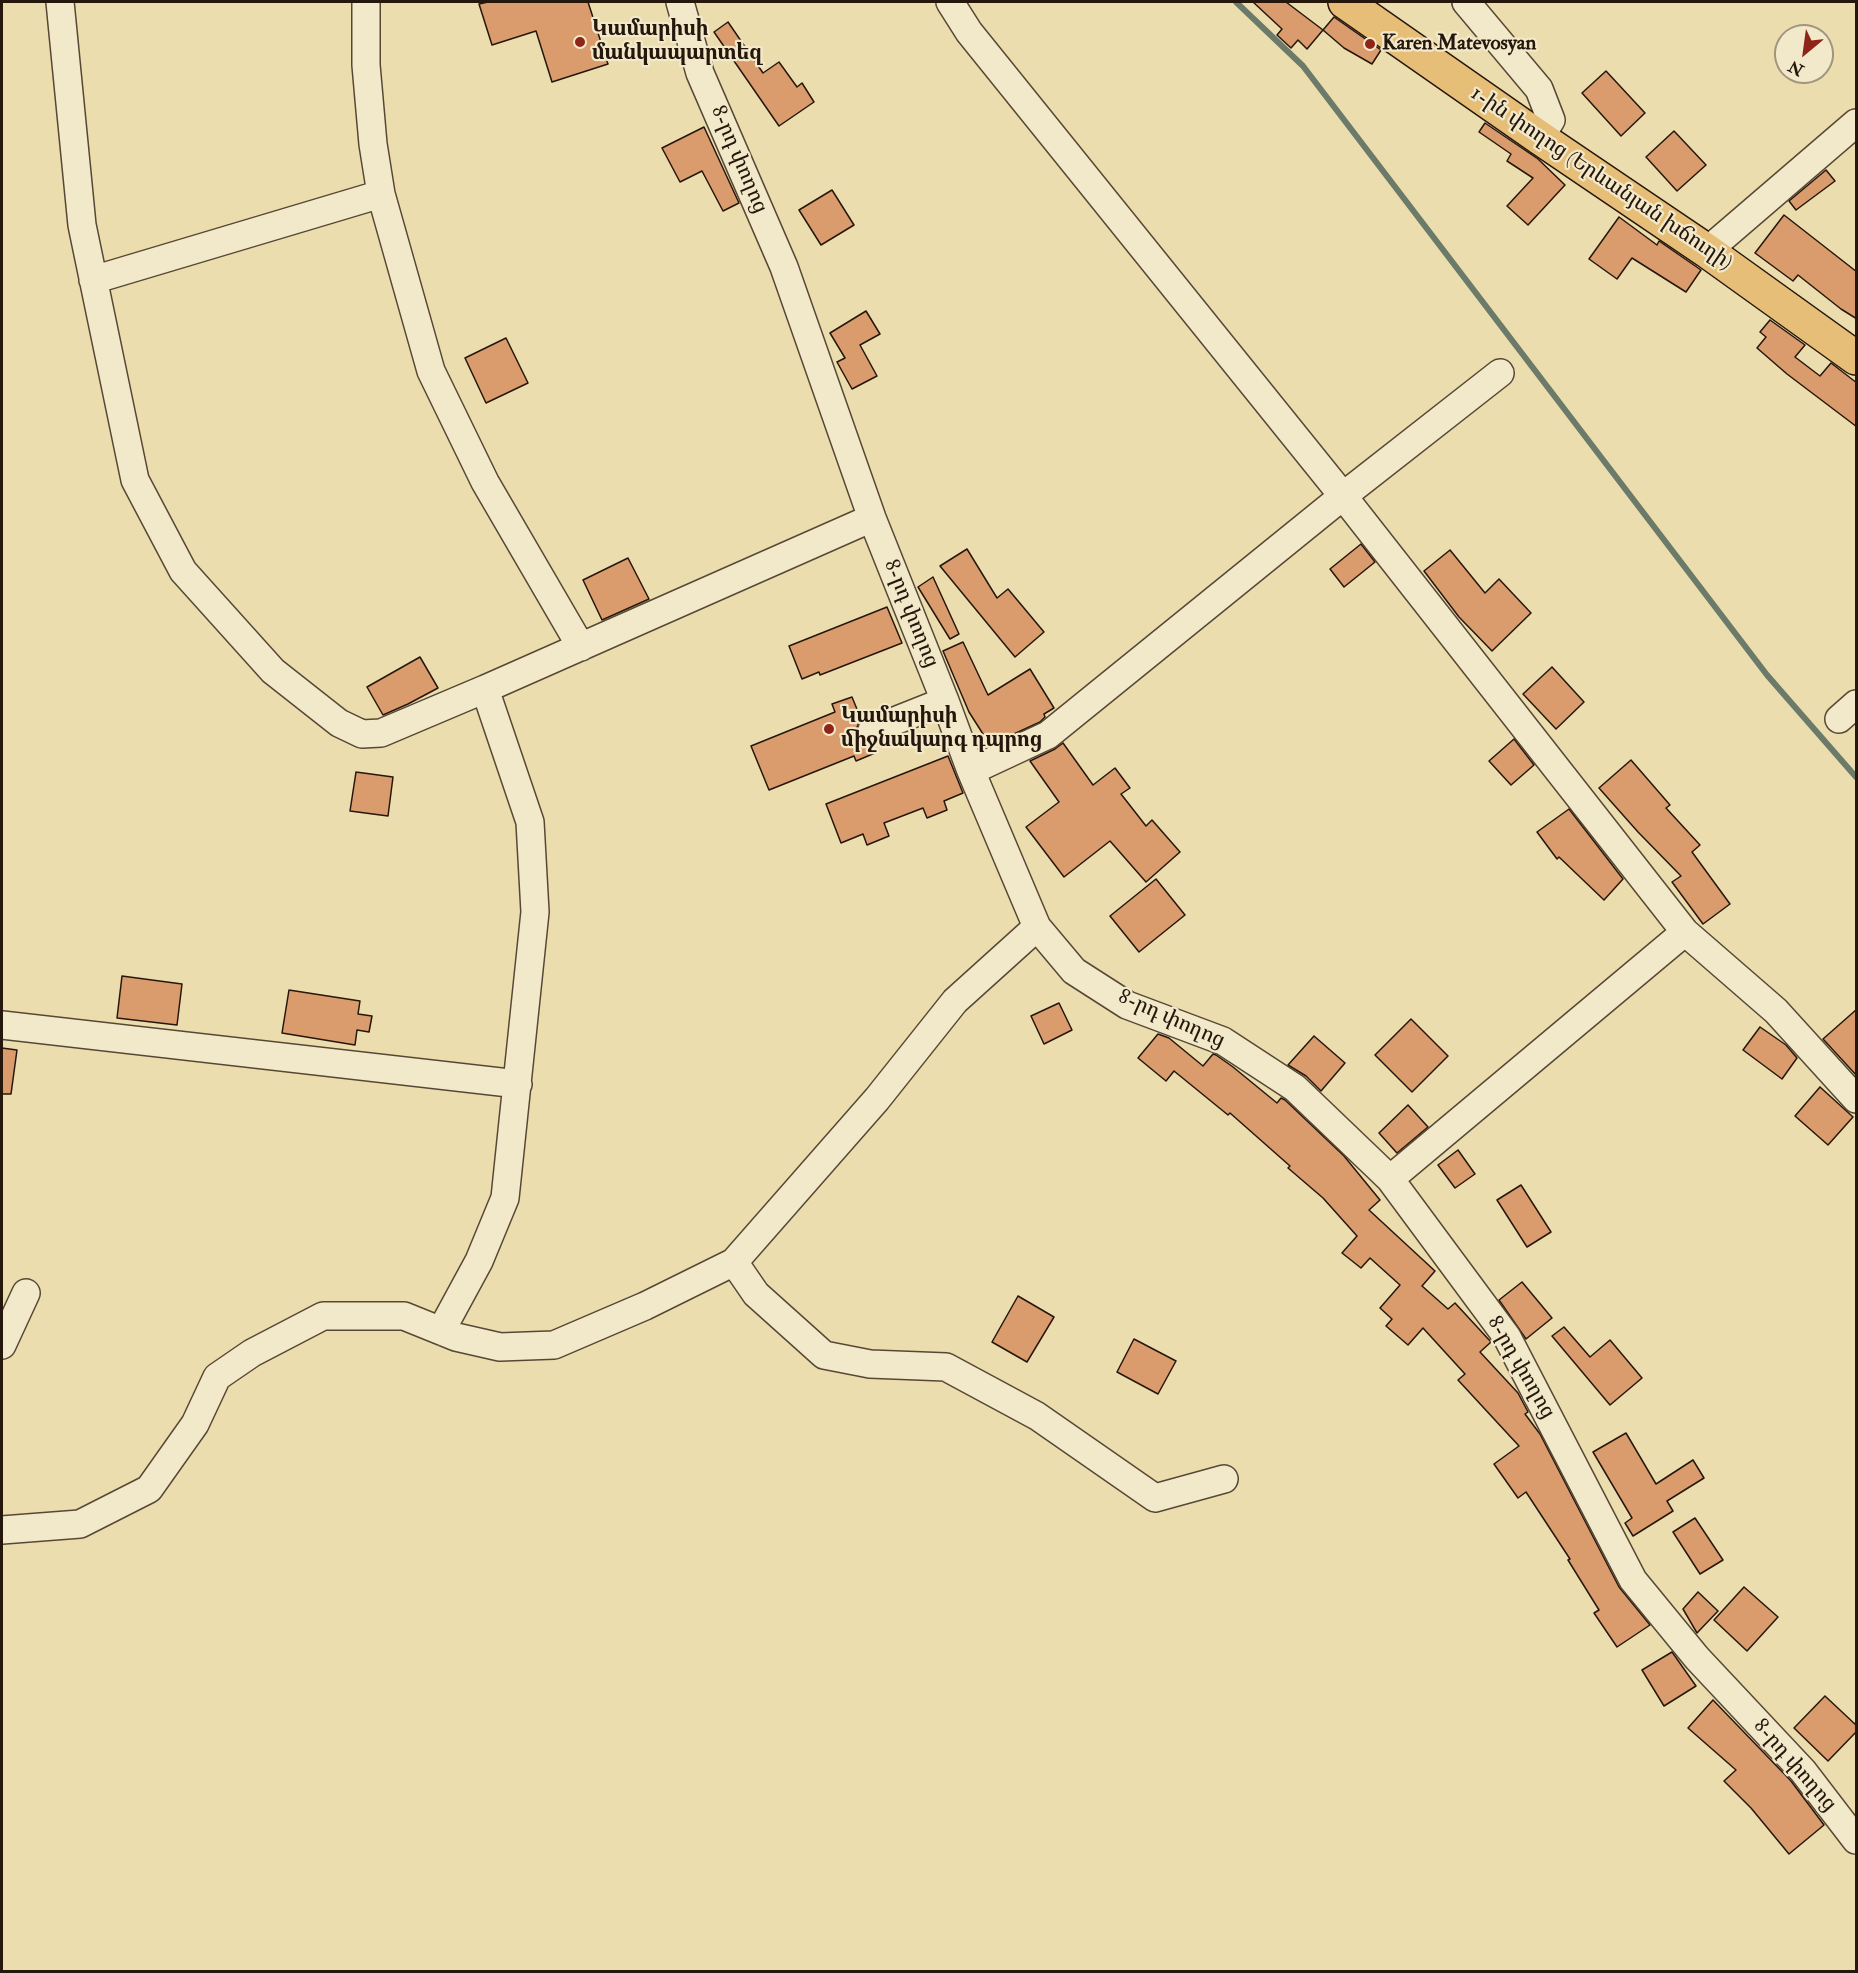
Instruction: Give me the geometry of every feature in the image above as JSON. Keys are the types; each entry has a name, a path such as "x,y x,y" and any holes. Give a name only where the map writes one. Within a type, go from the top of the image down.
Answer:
{"main road":[{"name":"1-ին փողոց (Երևանյան խճուղի)","path":"1345,2 1707,251 1857,358"}],"street":[{"path":"60,2 82,225 135,480 183,571 273,671 339,723 362,734 381,733 872,518"},
{"path":"366,2 366,65 373,144 381,194 431,371 485,482 581,647"},
{"name":"8-րդ փողոց","path":"680,2 700,73 784,267 872,518 971,771 1037,927 1074,971 1127,1005 1223,1041 1295,1088 1390,1179 1507,1337 1633,1580 1696,1658 1803,1771 1857,1840"},
{"path":"950,2 969,32 1343,496 1685,932 1776,1011 1857,1099"},
{"path":"1466,2 1539,89 1551,120 1540,138"},
{"path":"1707,251 1857,123"},
{"path":"93,280 381,194"},
{"path":"971,771 1048,735 1343,496 1500,373"},
{"path":"441,1331 480,1261 505,1198 535,912 530,822 485,689"},
{"path":"872,730 945,701"},
{"path":"2,1530 80,1524 149,1489 195,1424 217,1377 252,1353 323,1316 404,1316 456,1337 500,1347 554,1345 645,1306 734,1262 877,1099 955,1000 1037,927"},
{"path":"1390,1179 1685,932"},
{"path":"2,1026 518,1084"},
{"path":"734,1262 756,1294 824,1355 870,1364 946,1367 1037,1416 1155,1498 1224,1479"},
{"path":"2,1345 26,1293"}],"building":[{"name":"Կամարիսի մանկապարտեզ","path":"488,2 588,2 608,64 552,82 536,31 492,45 479,4"},
{"path":"1253,2 1286,2 1323,30 1307,49 1298,40 1291,48 1277,35 1282,29"},
{"path":"1334,17 1381,50 1372,64 1344,48 1323,30"},
{"path":"728,22 763,73 779,62 797,87 802,83 814,102 779,126 714,32"},
{"path":"1606,71 1645,113 1621,136 1582,93"},
{"path":"1485,123 1538,159 1565,185 1528,225 1507,206 1533,178 1507,161 1511,154 1479,132"},
{"path":"704,127 739,203 723,211 702,171 680,182 662,148"},
{"path":"1674,131 1706,165 1677,191 1646,157"},
{"path":"1826,170 1835,181 1796,210 1789,201"},
{"path":"832,190 854,225 821,245 799,210"},
{"path":"1784,215 1857,272 1857,319 1798,275 1793,281 1755,253"},
{"path":"1619,217 1657,245 1659,241 1701,270 1686,292 1632,258 1617,279 1589,259"},
{"path":"866,311 880,334 860,345 877,376 852,389 837,362 845,358 830,333"},
{"path":"1770,320 1805,345 1795,357 1820,376 1831,363 1857,383 1857,427 1787,374 1757,348 1766,337 1760,332"},
{"path":"506,338 528,383 486,403 465,358"},
{"path":"1361,544 1375,562 1344,587 1330,569"},
{"path":"967,549 997,598 1008,589 1044,632 1015,657 940,566"},
{"path":"1450,550 1485,593 1499,579 1531,613 1492,651 1459,617 1424,571"},
{"path":"628,558 649,599 602,620 583,580"},
{"path":"933,577 959,634 950,639 918,587"},
{"path":"887,607 902,643 820,675 819,672 802,679 789,646"},
{"path":"963,642 988,695 1030,669 1054,708 1044,714 1045,717 1040,722 990,745 969,712 943,651"},
{"path":"420,657 438,688 383,715 367,687"},
{"path":"1552,667 1584,702 1556,729 1523,694"},
{"path":"852,697 861,719 857,727 858,736 863,743 872,745 875,753 856,761 854,756 769,790 751,746 835,712 832,704"},
{"path":"1514,739 1534,765 1511,785 1489,761"},
{"path":"1063,743 1093,785 1115,768 1130,788 1121,794 1146,826 1152,820 1180,852 1146,882 1110,841 1064,877 1026,827 1059,802 1030,761"},
{"path":"948,756 963,793 944,801 947,810 927,818 923,808 884,823 889,836 867,845 863,834 841,843 826,804"},
{"path":"1631,760 1670,805 1666,808 1700,845 1692,852 1730,904 1703,924 1672,882 1681,876 1599,788"},
{"path":"356,772 393,777 388,816 350,811"},
{"path":"1569,809 1623,879 1604,900 1559,857 1557,859 1537,832"},
{"path":"1156,879 1185,915 1139,952 1110,916"},
{"path":"122,976 182,984 177,1025 117,1018"},
{"path":"289,990 360,1001 358,1014 372,1016 369,1032 357,1030 355,1045 282,1033"},
{"path":"1059,1003 1072,1030 1044,1044 1031,1016"},
{"path":"1857,1009 1857,1076 1823,1039"},
{"path":"1411,1019 1448,1056 1412,1092 1375,1055"},
{"path":"1760,1027 1786,1045 1797,1058 1782,1079 1743,1050"},
{"path":"1158,1034 1169,1038 1203,1066 1213,1054 1216,1055 1277,1103 1281,1098 1285,1100 1344,1156 1380,1200 1369,1210 1435,1271 1422,1286 1448,1309 1455,1303 1491,1342 1480,1352 1518,1393 1528,1412 1525,1414 1540,1434 1619,1587 1650,1625 1617,1647 1594,1613 1599,1610 1568,1560 1570,1559 1526,1492 1518,1498 1494,1464 1519,1446 1458,1380 1465,1374 1423,1328 1408,1345 1386,1326 1392,1319 1380,1308 1400,1285 1370,1258 1361,1268 1342,1253 1357,1236 1323,1198 1288,1168 1290,1166 1230,1113 1228,1115 1174,1071 1166,1081 1138,1058"},
{"path":"1314,1036 1345,1063 1321,1091 1306,1076 1288,1065"},
{"path":"2,1048 17,1050 11,1094 2,1094"},
{"path":"1820,1087 1853,1117 1828,1145 1795,1116"},
{"path":"1408,1105 1428,1127 1397,1153 1379,1133"},
{"path":"1458,1150 1475,1174 1455,1188 1438,1165"},
{"path":"1521,1185 1551,1232 1527,1247 1497,1200"},
{"path":"1522,1282 1552,1318 1526,1339 1499,1300"},
{"path":"1018,1296 1054,1317 1027,1362 992,1342"},
{"path":"1564,1327 1590,1357 1610,1340 1642,1378 1610,1405 1552,1336"},
{"path":"1134,1339 1176,1361 1158,1394 1117,1372"},
{"path":"1626,1433 1656,1484 1693,1460 1704,1478 1667,1501 1673,1511 1633,1536 1625,1523 1632,1518 1593,1452"},
{"path":"1695,1518 1723,1560 1700,1574 1673,1532"},
{"path":"1744,1587 1778,1617 1747,1651 1714,1620"},
{"path":"1698,1592 1718,1611 1697,1633 1683,1609"},
{"path":"1672,1652 1696,1686 1664,1706 1642,1670"},
{"path":"1825,1696 1857,1726 1857,1731 1828,1761 1794,1728"},
{"path":"1713,1700 1791,1781 1824,1825 1789,1854 1751,1808 1724,1781 1736,1770 1688,1728"}],"waterway":[{"path":"1236,2 1303,66 1767,675 1856,777"}],"place":[{"name":"Կամարիսի մանկապարտեզ","path":"580,42"},
{"name":"Karen Matevosyan","path":"1370,44"},
{"name":"Կամարիսի միջնակարգ դպրոց","path":"829,729"}]}
